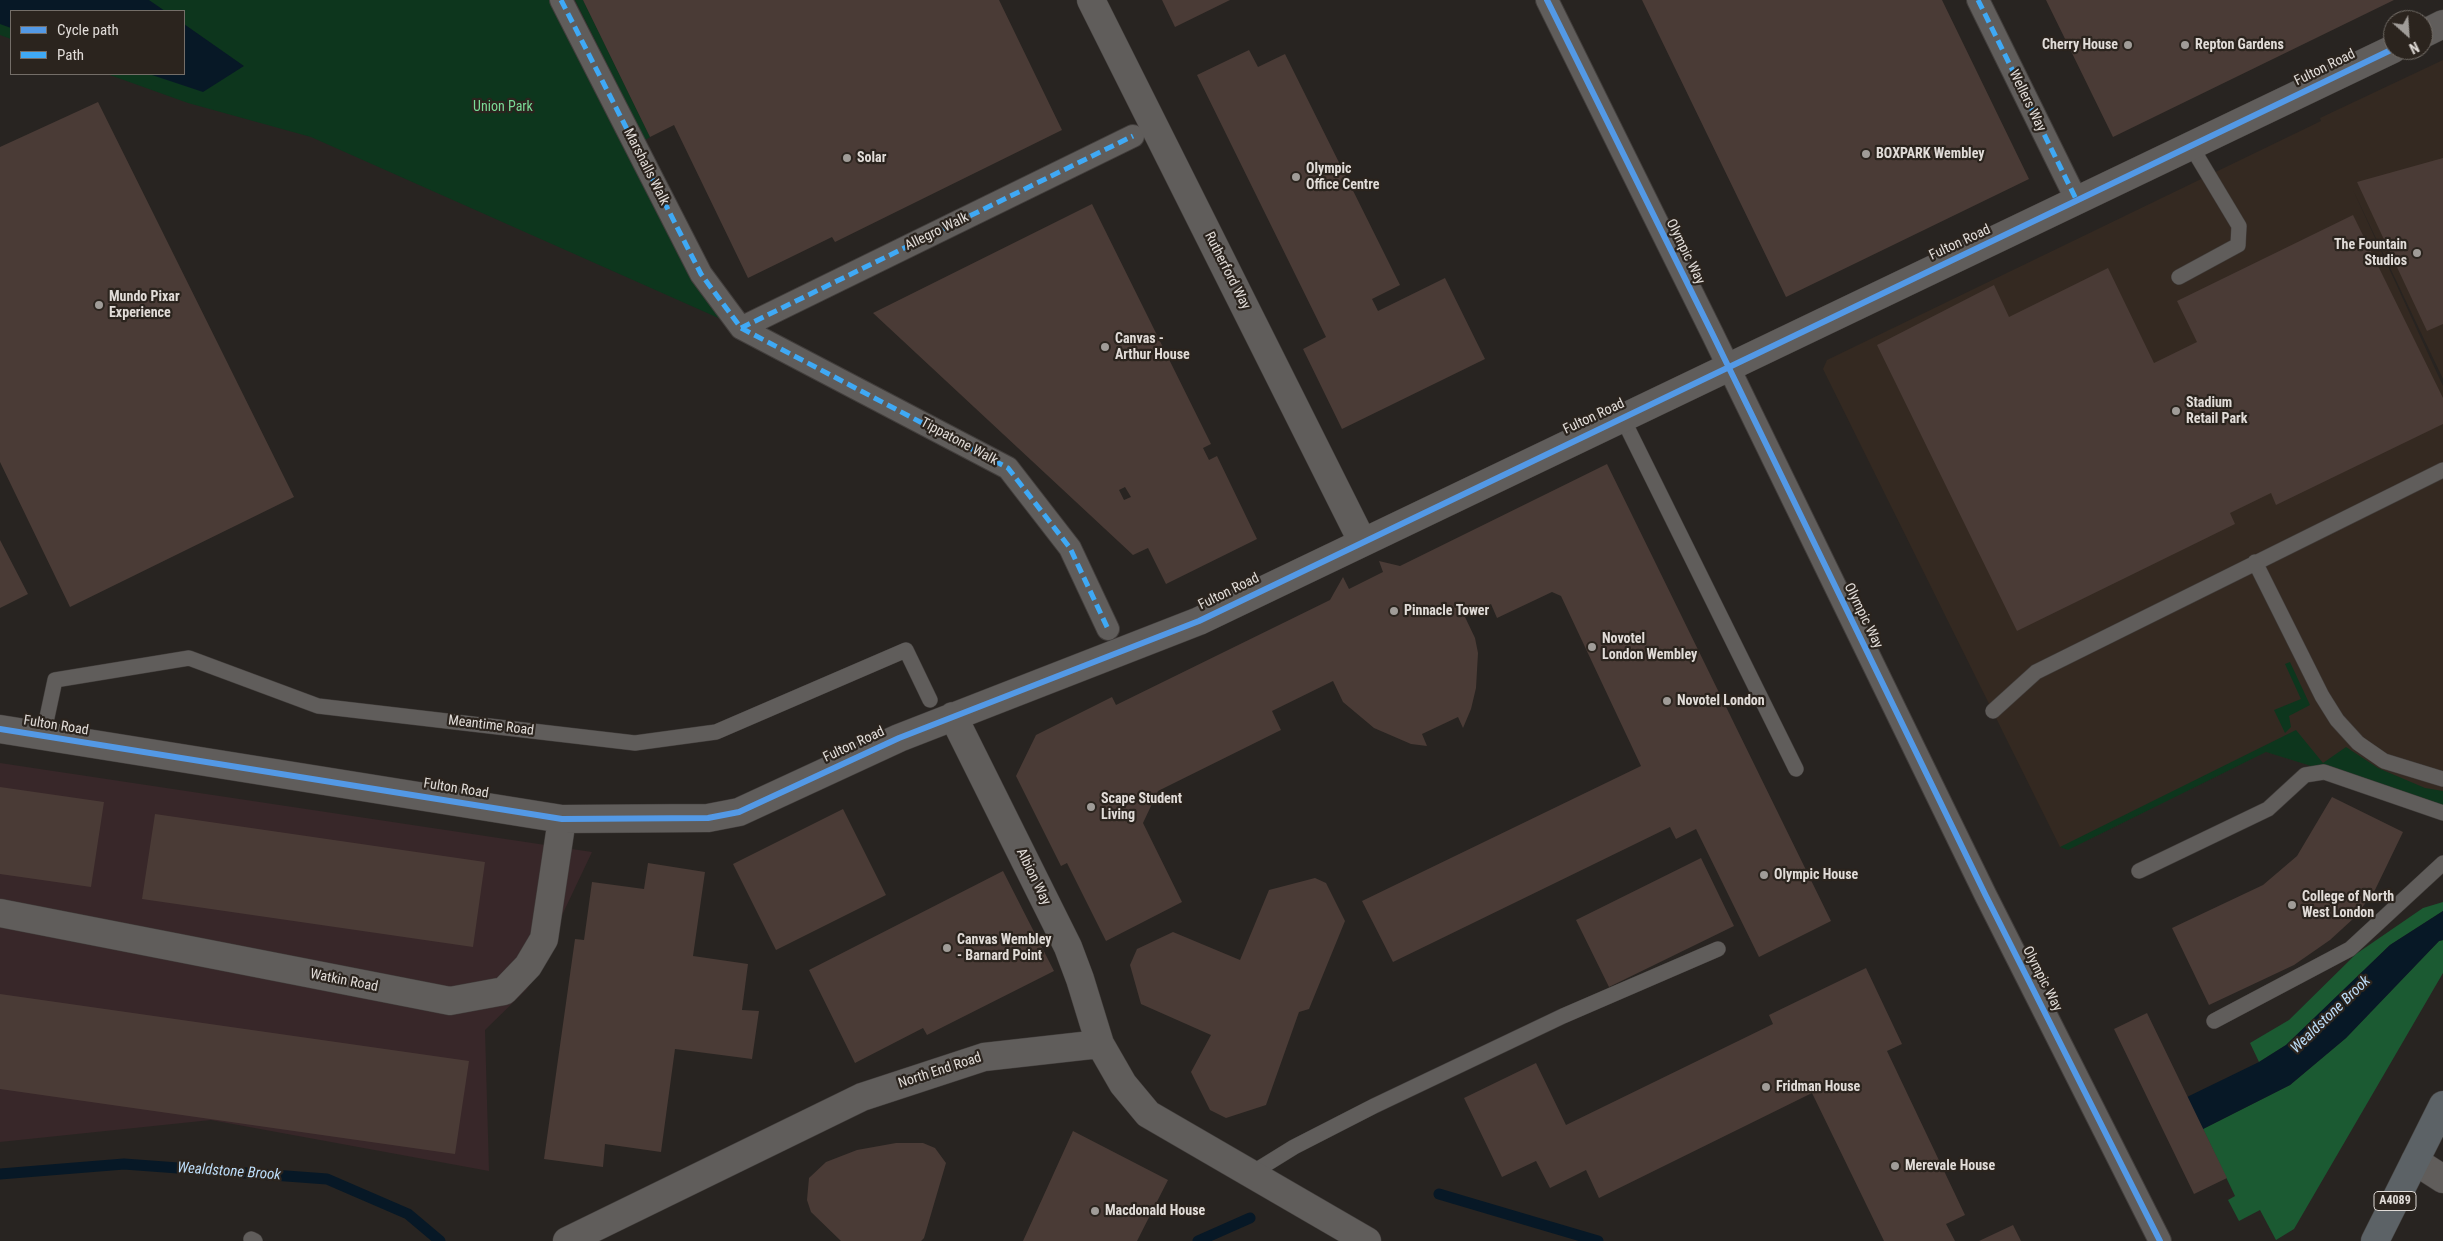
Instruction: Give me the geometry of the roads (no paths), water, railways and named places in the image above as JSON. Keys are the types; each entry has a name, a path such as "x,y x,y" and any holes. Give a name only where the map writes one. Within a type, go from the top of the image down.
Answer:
{"main road":[{"name":"A4089","path":"2375,1241 2443,1106"}],"street":[{"name":"Marshalls Walk","path":"561,0 701,274 741,328"},
{"name":"Rutherford Way","path":"1091,0 1362,541"},
{"name":"Olympic Way","path":"1546,0 1728,366 1986,896 2160,1241"},
{"name":"Wellers Way","path":"1978,0 2077,201"},
{"name":"Fulton Road","path":"0,730 562,819 708,818 739,812 900,738 1199,621 1362,541 2383,54"},
{"name":"Allegro Walk","path":"741,328 1133,136"},
{"name":"Tippatone Walk","path":"741,328 1008,468 1070,548 1108,629"},
{"name":"Albion Way","path":"953,716 1068,947 1100,1044"},
{"name":"Watkin Road","path":"0,913 450,1002 504,991 528,966 544,939 562,819"},
{"path":"1100,1044 1123,1084 1148,1114 1367,1241"},
{"name":"North End Road","path":"567,1241 862,1097 984,1056 1100,1044"},
{"path":"2415,1161 2443,1179"}],"lane":[{"path":"2179,278 2238,245 2239,226 2191,146"},
{"path":"1622,417 1796,769"},
{"path":"1993,711 2036,672 2443,470"},
{"path":"2255,562 2322,696 2337,720 2358,743 2384,761 2443,779"},
{"name":"Meantime Road","path":"46,722 55,680 189,658 318,706 635,743 716,732 906,650 930,700"},
{"path":"2139,870 2268,809 2305,775 2324,772 2443,813"},
{"path":"2214,1021 2350,949 2443,863"},
{"path":"1252,1173 1294,1147 1374,1106 1563,1016 1718,949"}],"water":[{"path":"0,0 149,0 164,10 10,10 10,28 0,24"},
{"path":"185,25 244,66 203,92 152,75 185,75"},
{"path":"2443,911 2443,940 2439,941 2346,1038 2290,1085 2203,1129 2187,1097 2259,1062 2286,1045 2390,945"}],"waterway":[{"name":"Wealdstone Brook","path":"0,1174 124,1164 327,1179 408,1214 440,1241"},
{"name":"Wealdstone Brook","path":"1439,1194 1598,1241"},
{"name":"Wealdstone Brook","path":"1198,1241 1250,1218"}],"place":[{"name":"Cherry House","path":"2128,45"},
{"name":"Repton Gardens","path":"2185,45"},
{"name":"BOXPARK Wembley","path":"1866,154"},
{"name":"Solar","path":"847,158"},
{"name":"Olympic Office Centre","path":"1296,177"},
{"name":"The Fountain Studios","path":"2417,253"},
{"name":"Mundo Pixar Experience","path":"99,305"},
{"name":"Canvas - Arthur House","path":"1105,347"},
{"name":"Stadium Retail Park","path":"2176,411"},
{"name":"Pinnacle Tower","path":"1394,611"},
{"name":"Novotel London Wembley","path":"1592,647"},
{"name":"Novotel London","path":"1667,701"},
{"name":"Scape Student Living","path":"1091,807"},
{"name":"Olympic House","path":"1764,875"},
{"name":"College of North West London","path":"2292,905"},
{"name":"Canvas Wembley - Barnard Point","path":"947,948"},
{"name":"Fridman House","path":"1766,1087"},
{"name":"Merevale House","path":"1895,1166"},
{"name":"Macdonald House","path":"1095,1211"}],"park label":[{"name":"Union Park","path":"503,107"}]}
